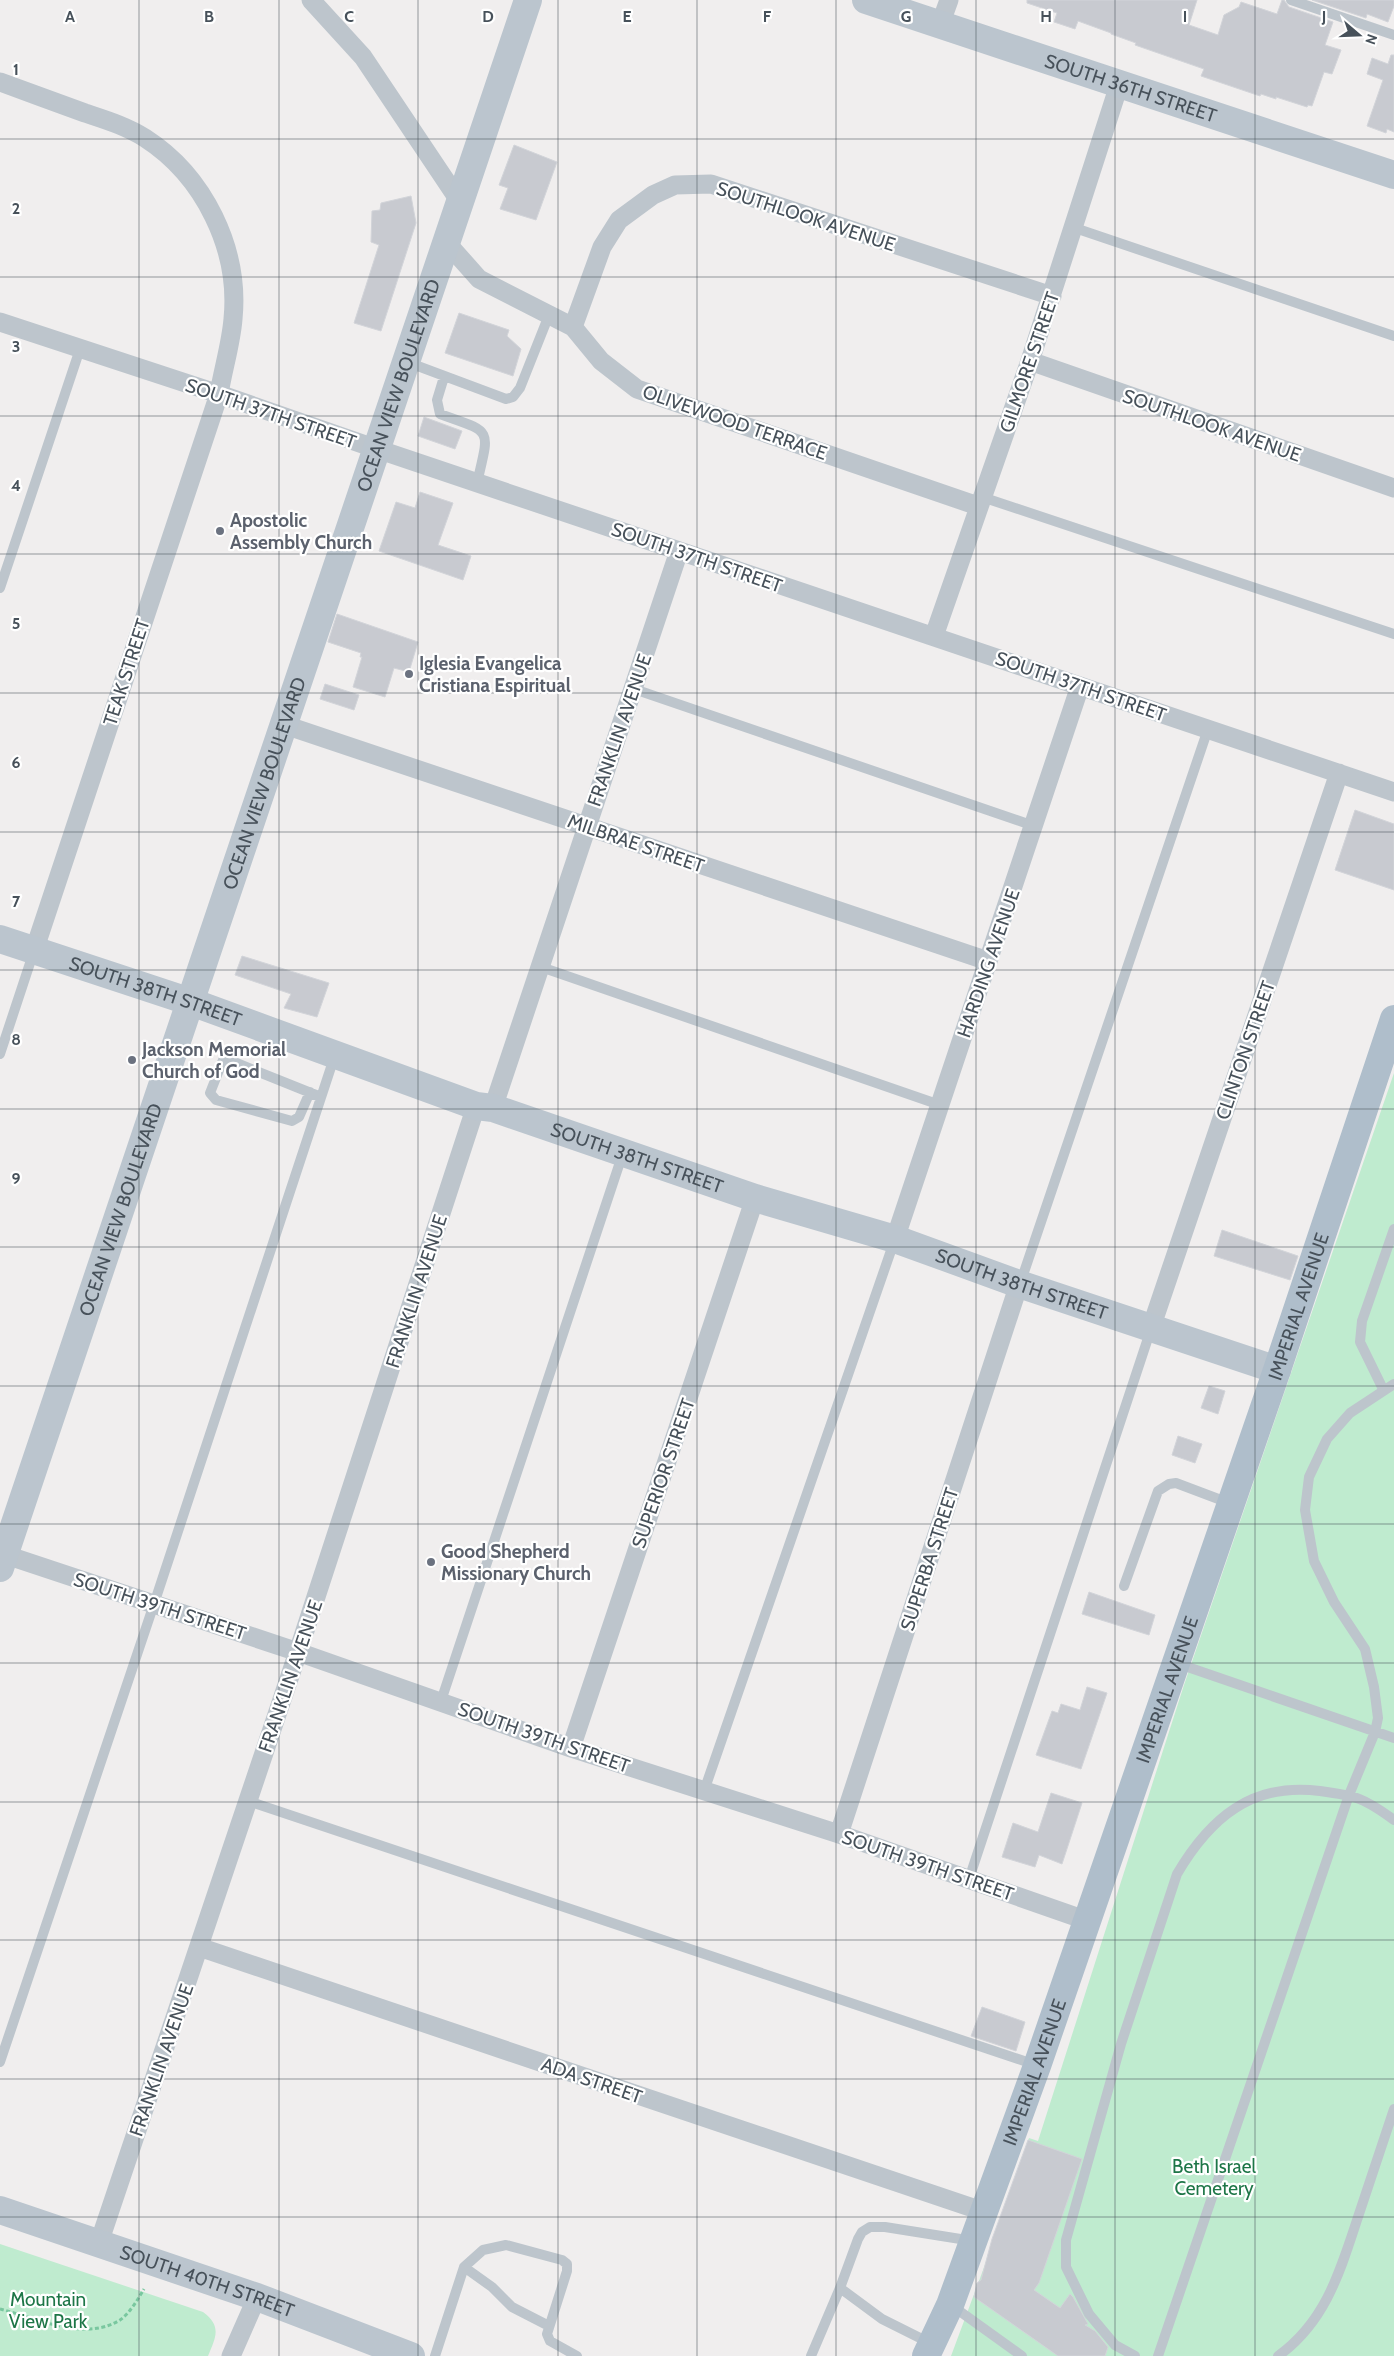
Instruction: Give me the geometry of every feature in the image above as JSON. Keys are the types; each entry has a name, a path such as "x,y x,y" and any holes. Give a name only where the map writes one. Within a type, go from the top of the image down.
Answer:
{"main road":[{"name":"OCEAN VIEW BOULEVARD","path":"2,1558 285,725 528,0"},
{"name":"SOUTH 36TH STREET","path":"866,0 945,12 1119,85 1394,175"},
{"name":"SOUTH 38TH STREET","path":"0,939 191,1002 484,1107 623,1152 755,1198 895,1240 1277,1370"},
{"name":"IMPERIAL AVENUE","path":"929,2350 950,2304 985,2212 1088,1921 1277,1370 1394,1020"},
{"name":"SOUTH 40TH STREET","path":"0,2210 257,2296 412,2356"}],"street":[{"path":"311,0 363,57 460,202"},
{"name":"TEAK STREET","path":"0,82 124,126 164,152 196,188 220,228 232,272 233,318 219,394 34,950"},
{"name":"GILMORE STREET","path":"934,636 1052,296 1072,227 1119,85"},
{"name":"SOUTHLOOK AVENUE","path":"573,327 602,247 619,220 654,195 675,185 711,184 1052,296"},
{"name":"OLIVEWOOD TERRACE","path":"447,243 479,279 573,327 601,361 637,390 980,501"},
{"name":"SOUTH 37TH STREET","path":"0,322 80,350 219,394 377,450 1394,792"},
{"name":"SOUTHLOOK AVENUE","path":"1030,361 1394,488"},
{"name":"FRANKLIN AVENUE","path":"99,2244 484,1107 541,967 679,551"},
{"name":"HARDING AVENUE","path":"895,1240 1080,686"},
{"name":"MILBRAE STREET","path":"285,725 988,961"},
{"name":"CLINTON STREET","path":"1151,1328 1339,773"},
{"name":"SUPERIOR STREET","path":"571,1748 755,1198"},
{"name":"SUPERBA STREET","path":"839,1834 1020,1284"},
{"name":"SOUTH 39TH STREET","path":"2,1558 154,1604 298,1652 571,1748 839,1834 1088,1921"},
{"name":"ADA STREET","path":"200,1947 985,2212"},
{"path":"231,2356 257,2296"}],"lane":[{"path":"1291,0 1394,35"},
{"path":"1072,227 1394,336"},
{"path":"407,362 506,399 513,397 520,388 549,315"},
{"path":"0,588 80,350"},
{"path":"444,377 437,400 440,414 480,428 485,434 486,446 477,483"},
{"path":"980,501 1394,634"},
{"path":"634,689 1034,826"},
{"path":"1020,1284 1208,729"},
{"path":"0,1054 34,950"},
{"path":"541,967 940,1105"},
{"path":"0,2062 154,1604 335,1055"},
{"path":"310,1092 299,1117 292,1121 216,1100 210,1094 223,1060 229,1060 310,1092 321,1097"},
{"path":"441,1701 623,1152"},
{"path":"1383,1389 1360,1342 1362,1321 1394,1229"},
{"path":"704,1791 895,1240"},
{"path":"969,1879 1151,1328"},
{"path":"1158,2356 1349,1795 1375,1732 1378,1718 1374,1687 1365,1650 1334,1602 1314,1561 1305,1510 1308,1477 1327,1439 1350,1413 1383,1389 1394,1384"},
{"path":"1124,1586 1158,1492 1169,1484 1176,1484 1230,1504"},
{"path":"1176,1662 1394,1738"},
{"path":"1135,2356 1115,2345 1089,2314 1066,2267 1066,2240 1121,2044 1177,1874 1202,1838 1217,1821 1237,1806 1260,1796 1284,1790 1304,1789 1349,1795 1369,1802 1394,1820"},
{"path":"248,1801 1037,2066"},
{"path":"1278,2356 1289,2348 1316,2318 1334,2288 1394,2109"},
{"path":"811,2356 862,2232 870,2227 885,2227 974,2241"},
{"path":"435,2356 464,2267 483,2250 506,2245 562,2260 567,2264 567,2271 547,2334 550,2341 577,2356"},
{"path":"464,2267 492,2287 512,2307 549,2326"},
{"path":"840,2288 882,2320 929,2350"},
{"path":"950,2304 1022,2356"}],"path":[{"path":"0,2309 73,2329 108,2326 122,2319 144,2289"}],"green space":[{"name":"Beth Israel Cemetery","path":"1394,1073 1394,2356 951,2356 1029,2138 1038,2141 1184,1685"},
{"name":"Mountain View Park","path":"0,2244 203,2312 213,2322 216,2332 208,2356 0,2356"}],"building":[{"path":"1027,0 1197,0 1189,25 1218,35 1224,15 1239,7 1241,2 1277,14 1282,0 1284,0 1289,7 1333,22 1325,45 1341,50 1332,74 1324,72 1312,106 1308,105 1307,107 1276,97 1276,99 1261,94 1260,96 1201,76 1204,69 1135,45 1136,43 1078,21 1075,29 1054,22 1057,13 1027,3"},
{"path":"1312,0 1394,0 1394,6 1388,22 1367,14 1366,18"},
{"path":"1391,55 1394,55 1394,132 1387,129 1386,133 1367,126 1383,80 1367,74 1372,58 1388,64"},
{"path":"514,145 557,162 536,220 500,209 508,188 499,185"},
{"path":"411,196 416,223 381,331 354,323 379,245 371,242 372,211 380,210 381,203"},
{"path":"459,313 509,330 507,336 521,349 513,376 445,353"},
{"path":"424,417 462,431 455,449 418,436"},
{"path":"420,492 453,503 438,545 471,556 463,580 379,551 396,502 415,508"},
{"path":"337,614 418,642 409,672 394,668 385,697 353,687 362,657 360,657 361,653 328,642"},
{"path":"325,684 359,695 354,710 320,699"},
{"path":"1355,810 1394,824 1394,890 1335,870"},
{"path":"242,956 329,983 317,1017 284,1008 291,994 235,975"},
{"path":"1222,1230 1298,1256 1290,1280 1214,1256"},
{"path":"1209,1386 1225,1391 1218,1414 1201,1408"},
{"path":"1178,1436 1202,1444 1195,1463 1172,1455"},
{"path":"1089,1592 1155,1615 1149,1635 1082,1614"},
{"path":"1087,1687 1107,1693 1081,1769 1036,1755 1052,1711 1058,1713 1061,1704 1080,1710"},
{"path":"1051,1793 1082,1803 1062,1864 1039,1855 1035,1867 1002,1857 1013,1823 1038,1832"},
{"path":"982,2007 1025,2022 1016,2051 971,2036"},
{"path":"1028,2140 1082,2159 1039,2283 1034,2290 1060,2308 1070,2294 1088,2324 1085,2325 1095,2331 1108,2347 1105,2356 1058,2356 974,2297 977,2283 981,2280 992,2239"}],"place":[{"name":"Apostolic Assembly Church","path":"220,531"},
{"name":"Iglesia Evangelica Cristiana Espiritual","path":"409,674"},
{"name":"Jackson Memorial Church of God","path":"132,1060"},
{"name":"Good Shepherd Missionary Church","path":"431,1562"}]}
